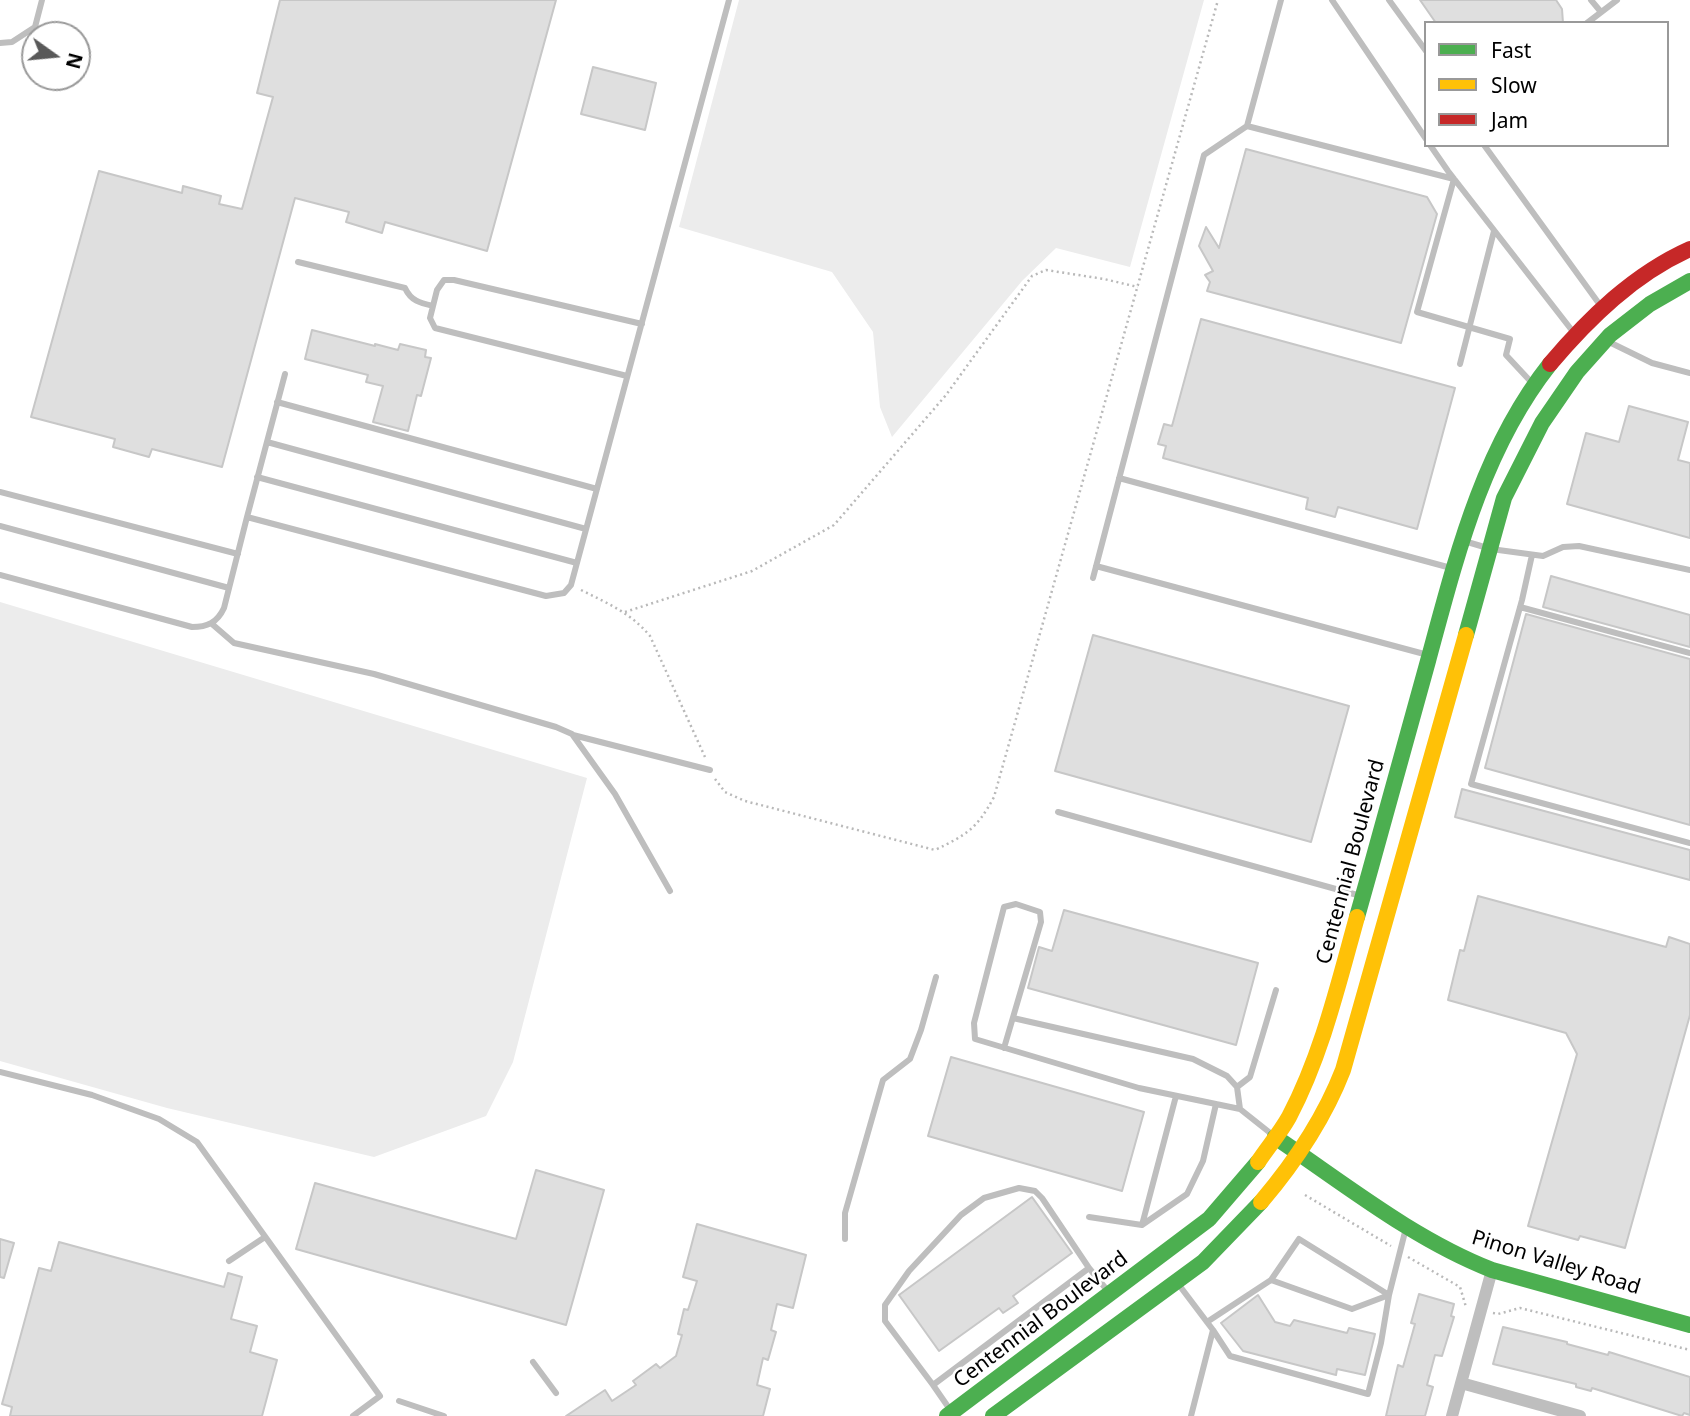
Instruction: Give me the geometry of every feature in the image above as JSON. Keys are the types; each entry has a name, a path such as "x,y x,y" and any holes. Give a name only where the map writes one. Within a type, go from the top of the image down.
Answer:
{"main road":[{"name":"Centennial Boulevard","path":"951,1415 1209,1219 1250,1174 1275,1138 1301,1093 1331,1012 1461,540 1480,484 1496,449 1534,385 1552,359 1575,334 1602,308 1649,272 1690,249"},
{"path":"993,1416 1203,1262 1271,1193 1298,1154 1332,1096 1358,1021 1504,498 1520,458 1546,413 1570,380 1612,332 1665,294 1690,281"},
{"name":"Pinon Valley Road","path":"1275,1138 1447,1251 1492,1270 1690,1325"}],"street":[{"path":"1452,1416 1492,1270"},
{"path":"1461,1382 1580,1416"}],"lane":[{"path":"0,43 12,42 35,26 42,0"},
{"path":"247,517 546,596 564,593 571,585 729,0"},
{"path":"1093,578 1204,155 1247,126 1282,0"},
{"path":"1332,0 1424,136"},
{"path":"1389,0 1424,48"},
{"path":"1591,0 1601,12"},
{"path":"1590,21 1617,0"},
{"path":"1247,126 1454,179"},
{"path":"1431,147 1575,334"},
{"path":"1484,147 1602,308"},
{"path":"1454,179 1417,313 1510,339 1506,355 1534,385"},
{"path":"1460,364 1494,231"},
{"path":"298,262 405,288 409,297 415,301 433,306"},
{"path":"627,376 435,328 430,318 437,290 444,280 454,280 642,324"},
{"path":"1605,340 1652,363 1690,373"},
{"path":"0,575 192,627 212,624 220,616 229,588 285,374"},
{"path":"277,402 597,489"},
{"path":"267,442 586,529"},
{"path":"257,477 577,563"},
{"path":"1119,478 1453,568"},
{"path":"0,492 237,554"},
{"path":"0,526 229,588"},
{"path":"1461,540 1490,548 1544,556 1563,547 1579,545 1690,570"},
{"path":"1532,555 1471,784 1690,844"},
{"path":"1096,566 1430,655"},
{"path":"1520,607 1690,653"},
{"path":"212,624 234,643 374,674 572,734 710,770"},
{"path":"572,734 615,794 670,891"},
{"path":"1058,813 1363,897"},
{"path":"1004,1048 1041,922 1040,912 1016,904 1004,907 974,1023 975,1039 1004,1048 1139,1088 1240,1109 1275,1138"},
{"path":"845,1239 845,1213 883,1080 910,1059 936,977"},
{"path":"1237,1087 1250,1077 1276,990"},
{"path":"1013,1018 1193,1059 1227,1076 1237,1087 1240,1109"},
{"path":"0,1072 92,1095 159,1119 197,1142 380,1395 353,1416"},
{"path":"1142,1226 1176,1096"},
{"path":"1089,1217 1142,1226 1186,1194 1202,1161 1216,1104"},
{"path":"951,1415 933,1385 885,1321 885,1305 909,1271 961,1215 984,1198 1019,1188 1035,1191 1110,1294"},
{"path":"1177,1281 1230,1356 1368,1394 1407,1226"},
{"path":"229,1261 265,1237"},
{"path":"1207,1322 1271,1280 1299,1238 1389,1295"},
{"path":"933,1385 1089,1268"},
{"path":"1271,1280 1352,1309 1389,1295"},
{"path":"1191,1416 1213,1330"},
{"path":"533,1362 556,1393"},
{"path":"398,1401 444,1416"}],"path":[{"path":"571,585 625,612 650,636 710,770 725,792 745,802 922,848 935,850 965,835 977,824 994,797 1219,0"},
{"path":"625,612 752,571 834,525 946,395 1032,276 1046,270 1138,287"},
{"path":"1466,1307 1498,1314 1520,1308 1690,1350"}],"shaded area":[{"path":"739,0 1204,0 1130,267 1056,248 1022,281 892,437 880,407 873,332 832,272 679,227"},
{"path":"0,602 587,778 513,1062 486,1116 374,1157 167,1108 0,1061"}],"building":[{"path":"280,0 556,0 487,251 385,222 382,233 346,222 349,212 295,198 222,467 152,449 149,457 113,447 115,439 31,417 99,171 182,193 183,186 221,196 219,204 242,209 273,97 257,93"},
{"path":"1420,0 1556,0 1562,9 1563,21 1435,21"},
{"path":"593,67 656,83 645,130 581,114"},
{"path":"1246,149 1427,197 1437,214 1401,343 1207,291 1210,282 1205,275 1213,271 1199,246 1206,227 1219,248"},
{"path":"1201,319 1455,388 1417,529 1338,507 1335,517 1306,509 1308,498 1163,458 1166,446 1158,444 1164,424 1172,426"},
{"path":"312,330 375,346 398,350 400,344 426,350 425,357 431,358 421,396 417,395 408,431 373,422 383,386 366,382 368,375 305,359"},
{"path":"1629,406 1688,422 1678,460 1690,463 1690,538 1567,504 1586,433 1619,442"},
{"path":"1551,576 1690,615 1690,647 1543,607"},
{"path":"1526,614 1690,659 1690,825 1485,768"},
{"path":"1093,635 1349,706 1311,842 1055,771"},
{"path":"1462,789 1690,850 1690,880 1455,817"},
{"path":"1478,896 1666,947 1669,937 1690,944 1690,1015 1625,1248 1580,1236 1578,1240 1528,1226 1577,1054 1566,1033 1448,1000 1460,950 1464,951"},
{"path":"1064,910 1258,963 1236,1045 1028,988 1039,947 1052,951"},
{"path":"951,1057 1144,1112 1122,1191 928,1136"},
{"path":"536,1170 604,1190 566,1325 296,1249 315,1183 516,1239"},
{"path":"1032,1197 1072,1253 1013,1296 1018,1303 1003,1313 999,1308 939,1351 899,1295"},
{"path":"697,1224 806,1255 793,1308 777,1304 771,1330 776,1332 768,1360 763,1358 757,1385 770,1389 763,1416 566,1416 605,1390 612,1401 636,1385 633,1381 656,1364 660,1368 676,1356 682,1335 678,1334 684,1309 688,1310 697,1281 683,1277"},
{"path":"0,1239 14,1243 4,1278 0,1277"},
{"path":"59,1242 224,1287 228,1273 242,1277 231,1319 257,1326 250,1352 277,1360 262,1416 10,1416 12,1407 2,1404 39,1268 51,1271"},
{"path":"1419,1294 1454,1304 1451,1316 1454,1317 1442,1356 1435,1355 1427,1385 1433,1387 1425,1416 1386,1416 1398,1365 1403,1367 1415,1324 1411,1323"},
{"path":"1258,1295 1275,1322 1290,1326 1294,1320 1347,1333 1349,1328 1375,1334 1365,1375 1337,1369 1336,1375 1243,1351 1221,1323"},
{"path":"1503,1327 1608,1355 1609,1352 1690,1377 1690,1415 1684,1413 1682,1416 1592,1388 1591,1391 1576,1387 1576,1384 1493,1364"}],"traffic: fast":[{"path":"1466,635 1504,498 1542,423 1577,372 1610,335 1650,304 1690,281"},
{"path":"1357,917 1449,583 1474,506 1506,432 1526,397 1550,364"},
{"path":"1275,1137 1380,1210 1463,1257 1492,1270 1690,1325"},
{"path":"947,1416 1209,1219 1258,1162"},
{"path":"993,1416 1203,1262 1261,1202"}],"traffic: slow":[{"path":"1261,1202 1308,1139 1343,1070 1466,635"},
{"path":"1258,1162 1289,1117 1311,1069 1357,917"}],"traffic: jam":[{"path":"1550,364 1580,330 1631,284 1690,249"}]}
